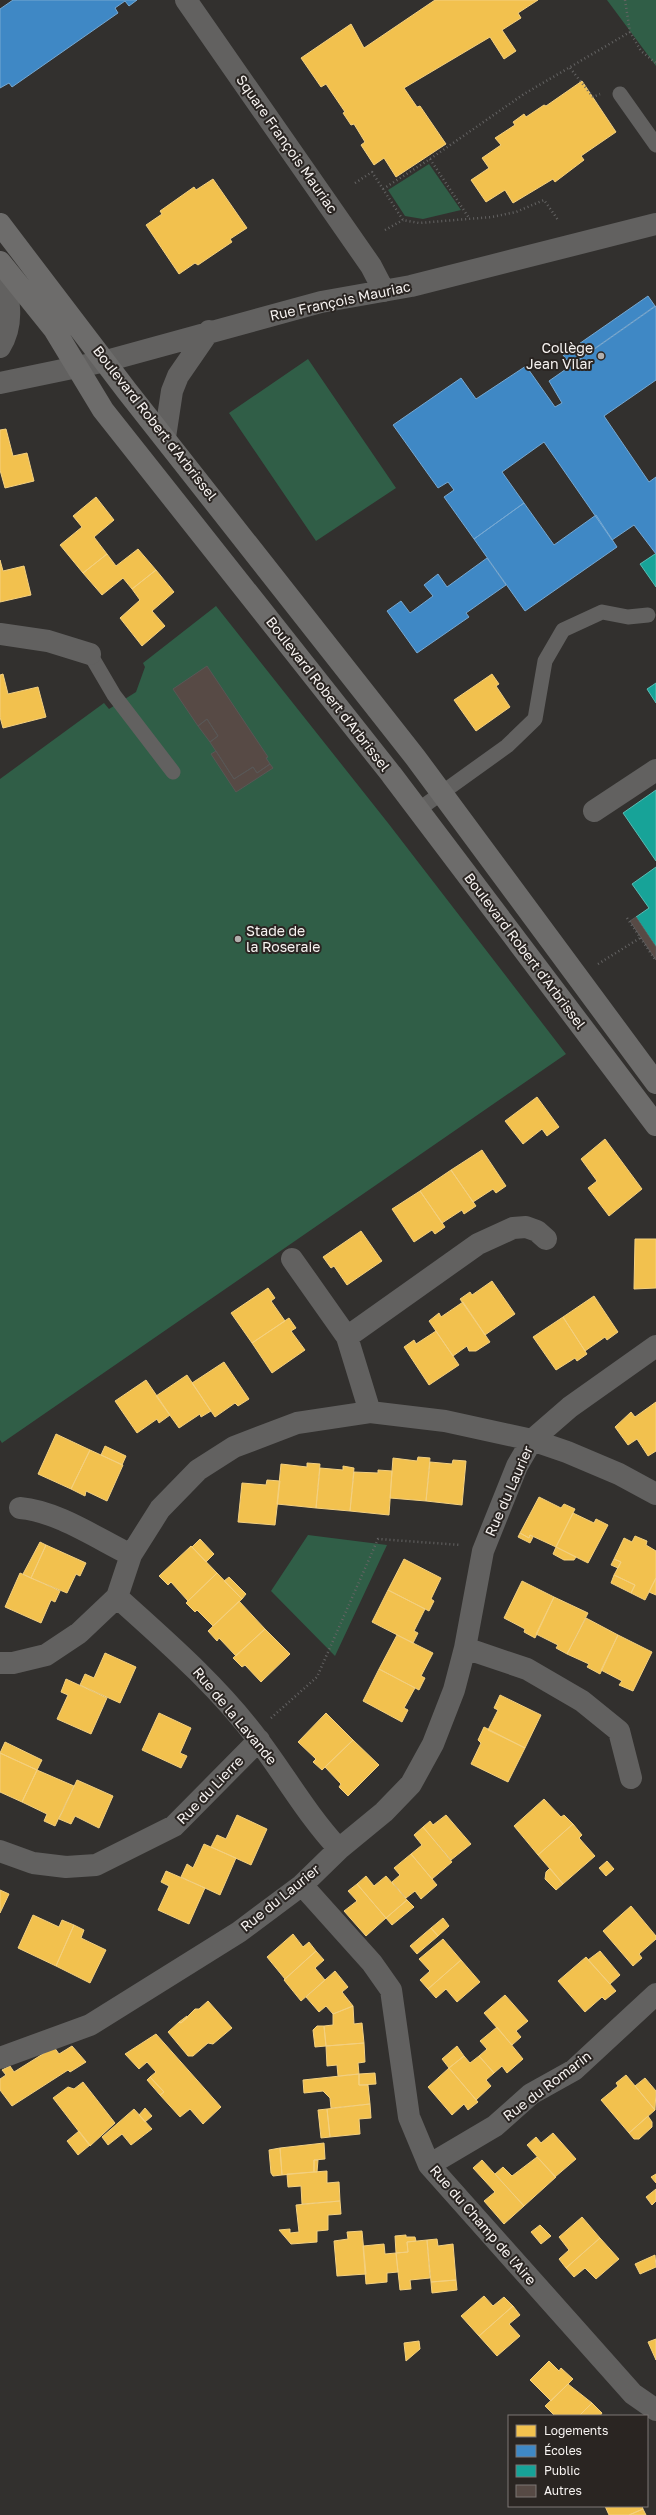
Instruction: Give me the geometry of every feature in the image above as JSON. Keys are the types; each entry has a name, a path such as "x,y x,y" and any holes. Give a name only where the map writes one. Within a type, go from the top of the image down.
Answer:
{"street":[{"name":"Square François Mauriac","path":"186,0 371,266 384,291"},
{"name":"Boulevard Robert d'Arbrissel","path":"0,224 441,792 576,978 656,1083"},
{"name":"Rue François Mauriac","path":"0,383 76,366 106,362 209,332 321,302 384,291 492,267 656,224"},
{"name":"Boulevard Robert d'Arbrissel","path":"0,262 54,329 103,410 418,810 656,1125"},
{"path":"0,268 9,299 10,323 0,347"},
{"path":"166,437 172,391 178,376 209,332"},
{"path":"0,634 48,642 90,654"},
{"path":"594,811 656,770"},
{"path":"347,1337 478,1244 513,1228 526,1227 537,1231 546,1239"},
{"path":"292,1259 347,1337 370,1412"},
{"name":"Rue du Laurier","path":"1,2057 90,2025 240,1932 302,1885 339,1848 384,1812 412,1784 433,1744 454,1690 465,1648 482,1551 517,1466 532,1440 570,1407 656,1346"},
{"path":"0,1663 46,1655 79,1633 117,1597 131,1555 160,1509 198,1470 234,1447 297,1423 370,1412 445,1421 532,1440 619,1474 656,1494"},
{"path":"20,1508 34,1509 49,1515 131,1555"},
{"name":"Rue de la Lavande","path":"117,1597 192,1664 259,1740 321,1830 339,1848"},
{"path":"465,1648 527,1669 582,1701 620,1730 630,1778"},
{"name":"Rue du Lierre","path":"0,1851 33,1863 66,1868 96,1865 174,1826 259,1740"},
{"name":"Rue du Champ de l'Aire","path":"302,1885 372,1963 390,1990 409,2117 429,2165 633,2394 656,2410"},
{"name":"Rue du Romarin","path":"429,2165 495,2126 532,2094 574,2070 656,1994"}],"lane":[{"path":"620,94 656,145"},
{"path":"418,810 507,746 535,719 544,660 564,630 602,612 628,617 648,615"},
{"path":"90,654 114,695 173,772"}],"path":[{"path":"625,0 630,32 641,51 656,63"},
{"path":"383,188 430,159 524,94 630,32"},
{"path":"570,68 593,97 610,91 620,94"},
{"path":"430,159 469,218"},
{"path":"355,183 372,172 403,220"},
{"path":"385,230 403,220 419,223 492,217 516,212 544,200 558,220"},
{"path":"627,918 656,961"},
{"path":"576,978 640,938"},
{"path":"270,1720 317,1677 378,1538 464,1545"}],"green space":[{"path":"607,0 656,0 656,66"},
{"path":"429,164 461,210 423,219 405,216 388,190"},
{"path":"308,359 396,488 316,541 229,413"},
{"name":"Stade de la Roseraie","path":"216,606 388,823 566,1054 2,1443 0,1440 0,779 104,703 109,709 136,692 145,667 143,663"},
{"path":"308,1535 387,1545 335,1656 271,1591"}],"building: Logements":[{"path":"435,0 538,0 518,13 521,18 502,30 516,51 504,59 490,37 404,88 417,107 420,106 446,144 396,177 384,158 374,165 361,145 365,142 354,124 351,125 343,113 345,112 326,84 321,87 301,58 351,24 364,48"},
{"path":"582,81 616,132 581,156 584,160 555,182 553,179 513,203 505,190 486,202 471,180 489,168 482,158 501,145 495,138 515,125 513,122 524,114 526,117 544,105 546,106"},
{"path":"213,179 247,228 230,239 232,242 198,265 195,263 179,274 146,225 162,214 160,211 194,187 196,190"},
{"path":"6,429 13,456 27,453 34,481 5,488 0,470 0,430"},
{"path":"96,497 114,520 94,537 107,554 83,573 60,545 82,527 73,516"},
{"path":"138,549 156,570 132,589 123,578 102,595 83,573 107,554 116,566"},
{"path":"0,560 3,571 24,566 31,595 0,602"},
{"path":"156,570 174,592 152,611 165,626 142,646 120,618 140,600 132,589"},
{"path":"3,674 8,694 38,687 46,717 3,728 0,717 0,675"},
{"path":"492,674 499,684 496,686 510,707 476,731 454,700"},
{"path":"537,1097 559,1127 547,1136 542,1129 523,1144 505,1121"},
{"path":"605,1139 642,1189 609,1216 588,1188 597,1181 581,1159"},
{"path":"482,1150 506,1186 496,1193 493,1189 473,1202 451,1170"},
{"path":"451,1170 476,1206 464,1214 462,1210 442,1223 420,1191"},
{"path":"420,1191 445,1227 435,1234 432,1230 414,1242 392,1209"},
{"path":"361,1231 382,1261 347,1285 334,1266 331,1268 323,1257"},
{"path":"635,1239 656,1239 656,1288 634,1289"},
{"path":"492,1281 515,1314 485,1335 460,1299 470,1292 472,1295"},
{"path":"268,1288 275,1298 271,1301 285,1321 252,1343 231,1313"},
{"path":"594,1296 618,1332 607,1340 605,1337 585,1351 563,1317"},
{"path":"463,1302 490,1342 476,1351 469,1351 467,1346 453,1356 429,1321 439,1313 441,1317"},
{"path":"563,1317 587,1354 577,1361 575,1358 556,1370 533,1337"},
{"path":"289,1318 296,1328 291,1331 305,1350 272,1373 252,1343"},
{"path":"436,1331 459,1365 429,1385 404,1347 414,1340 416,1344"},
{"path":"224,1362 249,1399 238,1406 235,1403 215,1417 192,1383"},
{"path":"187,1375 211,1411 201,1417 200,1414 179,1428 156,1396"},
{"path":"146,1380 170,1415 159,1423 157,1419 137,1433 115,1401"},
{"path":"656,1402 656,1451 648,1456 637,1439 628,1445 615,1427 631,1412 635,1417"},
{"path":"56,1434 90,1450 71,1489 38,1474"},
{"path":"105,1446 126,1456 122,1465 101,1455"},
{"path":"90,1450 123,1465 107,1501 86,1491 85,1496 71,1489"},
{"path":"418,1457 430,1458 426,1501 390,1498 393,1458 417,1461"},
{"path":"453,1460 466,1461 462,1505 426,1501 430,1462 452,1464"},
{"path":"307,1463 320,1464 316,1508 277,1504 281,1464 307,1467"},
{"path":"343,1466 354,1468 350,1511 316,1508 320,1468 343,1470"},
{"path":"378,1470 392,1471 389,1515 350,1511 354,1472 378,1473"},
{"path":"267,1480 280,1481 275,1525 238,1522 242,1483 266,1485"},
{"path":"539,1497 561,1508 564,1504 575,1509 556,1547 530,1535 529,1538 520,1533"},
{"path":"573,1513 594,1523 596,1519 608,1525 588,1563 556,1547"},
{"path":"520,1533 529,1538 530,1535 533,1537 530,1543 518,1537"},
{"path":"635,1536 647,1541 646,1545 656,1551 656,1578 645,1600 631,1593 635,1585 614,1575 621,1562 614,1559 624,1538 632,1542"},
{"path":"200,1539 214,1554 206,1562 192,1547"},
{"path":"40,1542 46,1545 31,1578 23,1574"},
{"path":"46,1545 86,1563 80,1576 76,1574 67,1593 31,1578"},
{"path":"191,1546 217,1573 188,1601 171,1582 168,1585 159,1576"},
{"path":"556,1547 576,1557 574,1560 564,1560 553,1554"},
{"path":"404,1559 441,1578 431,1599 434,1601 429,1611 388,1590"},
{"path":"614,1559 621,1562 618,1568 611,1565"},
{"path":"20,1573 60,1591 55,1602 51,1600 41,1623 5,1607"},
{"path":"217,1573 242,1599 213,1626 197,1610 195,1612 186,1603"},
{"path":"614,1575 635,1585 631,1593 611,1583"},
{"path":"229,1577 246,1594 242,1599 224,1581"},
{"path":"656,1578 656,1595 649,1592"},
{"path":"522,1581 554,1597 535,1638 524,1632 525,1629 504,1618"},
{"path":"388,1590 425,1609 414,1631 418,1633 413,1643 372,1622"},
{"path":"554,1597 588,1613 567,1654 556,1648 558,1645 536,1634"},
{"path":"239,1601 265,1629 236,1656 219,1638 217,1641 208,1631"},
{"path":"586,1618 618,1635 600,1674 587,1667 589,1664 567,1654"},
{"path":"265,1629 290,1654 261,1682 245,1665 242,1667 233,1658"},
{"path":"397,1635 433,1653 421,1676 425,1678 419,1690 379,1669"},
{"path":"618,1635 652,1652 633,1691 619,1685 622,1681 601,1670"},
{"path":"105,1653 136,1667 120,1703 80,1685 85,1674 94,1678"},
{"path":"379,1669 415,1688 404,1708 408,1710 402,1722 363,1701"},
{"path":"66,1679 107,1698 91,1734 57,1719 68,1695 61,1692"},
{"path":"500,1695 541,1715 525,1748 488,1730 498,1710 494,1708"},
{"path":"159,1713 191,1728 180,1753 187,1756 181,1768 142,1750"},
{"path":"326,1713 353,1740 322,1770 313,1762 316,1759 298,1742"},
{"path":"484,1727 525,1748 508,1782 471,1764 481,1743 478,1740"},
{"path":"353,1740 379,1765 348,1796 339,1787 341,1784 325,1767"},
{"path":"5,1742 42,1760 37,1770 0,1753"},
{"path":"0,1753 37,1770 22,1802 0,1792"},
{"path":"37,1770 74,1786 55,1826 44,1821 47,1814 22,1802"},
{"path":"77,1780 113,1796 99,1828 75,1816 71,1824 59,1819"},
{"path":"544,1799 561,1817 564,1815 573,1824 538,1855 514,1826"},
{"path":"237,1815 267,1829 251,1865 211,1847 217,1835 226,1839"},
{"path":"446,1815 471,1844 451,1860 423,1827 430,1821 433,1825"},
{"path":"573,1824 582,1835 579,1838 595,1856 563,1884 538,1855"},
{"path":"423,1827 452,1862 432,1879 411,1854 422,1845 414,1835"},
{"path":"204,1844 236,1858 220,1895 181,1877 187,1864 193,1868"},
{"path":"411,1854 437,1885 421,1899 415,1891 406,1898 392,1882 400,1875 394,1868"},
{"path":"607,1861 614,1869 606,1876 599,1868"},
{"path":"550,1868 563,1884 556,1890 545,1879 546,1872"},
{"path":"166,1871 205,1888 189,1924 158,1910 169,1886 161,1882"},
{"path":"366,1876 374,1886 386,1876 407,1900 386,1918 357,1884"},
{"path":"357,1884 386,1918 366,1936 344,1911 357,1901 348,1891"},
{"path":"0,1890 9,1894 0,1913"},
{"path":"407,1900 414,1907 392,1925 386,1918"},
{"path":"631,1906 656,1936 656,1939 639,1954 642,1958 633,1966 603,1931"},
{"path":"33,1915 59,1927 62,1920 74,1925 56,1966 18,1948"},
{"path":"443,1918 449,1926 438,1936 431,1928"},
{"path":"74,1925 84,1930 81,1938 106,1950 90,1983 56,1966"},
{"path":"431,1928 438,1936 417,1954 410,1946"},
{"path":"293,1934 303,1947 309,1942 316,1951 285,1979 267,1957"},
{"path":"443,1939 461,1960 428,1989 420,1980 430,1971 419,1959"},
{"path":"316,1951 324,1960 315,1968 325,1980 301,2001 284,1980"},
{"path":"600,1951 620,1975 610,1984 588,1960"},
{"path":"586,1957 616,1991 605,2000 602,1997 585,2012 558,1981"},
{"path":"461,1960 480,1982 457,2002 446,1989 436,1998 428,1989"},
{"path":"335,1971 348,1987 342,1992 353,2006 333,2014 326,2006 319,2012 306,1997"},
{"path":"505,1995 528,2021 516,2031 521,2037 512,2045 484,2013"},
{"path":"208,2001 232,2028 213,2044 208,2043 193,2056 188,2056 168,2032 179,2022 181,2023 195,2009 199,2009"},
{"path":"353,2006 354,2024 362,2023 364,2043 326,2046 324,2026 333,2025 333,2014"},
{"path":"187,2016 188,2017 181,2023 179,2022"},
{"path":"317,2026 324,2026 326,2046 315,2047 313,2030"},
{"path":"497,2027 523,2059 507,2073 502,2066 494,2073 479,2056 487,2049 480,2041"},
{"path":"156,2034 221,2107 203,2124 190,2109 180,2117 160,2095 164,2092 150,2077 156,2072 147,2062 139,2069 125,2054"},
{"path":"364,2043 365,2062 358,2063 359,2074 338,2076 337,2065 327,2066 326,2046"},
{"path":"72,2046 86,2062 70,2072 68,2070 12,2106 0,2090 0,2079 6,2075 2,2070 10,2066 14,2072 54,2047 59,2054"},
{"path":"457,2046 464,2056 449,2068 442,2059"},
{"path":"464,2056 470,2063 479,2056 494,2073 486,2080 491,2086 476,2100 449,2068"},
{"path":"449,2068 478,2102 468,2110 464,2104 452,2115 428,2087"},
{"path":"375,2073 376,2084 359,2085 359,2074"},
{"path":"359,2074 359,2085 368,2085 370,2104 331,2108 330,2098 323,2091 304,2093 303,2080"},
{"path":"626,2075 655,2110 629,2133 601,2100 618,2086 616,2083"},
{"path":"150,2077 164,2092 160,2095 147,2080"},
{"path":"645,2078 656,2091 655,2110 635,2086"},
{"path":"83,2082 115,2123 90,2146 53,2098 68,2087 74,2089"},
{"path":"370,2104 371,2118 359,2119 360,2134 330,2137 327,2109"},
{"path":"145,2108 152,2116 145,2122 139,2115"},
{"path":"134,2109 152,2129 131,2145 122,2134 108,2145 102,2137"},
{"path":"327,2109 330,2137 321,2138 318,2110"},
{"path":"648,2116 652,2122 652,2127 639,2139 634,2139 629,2133"},
{"path":"79,2131 90,2145 78,2155 67,2141"},
{"path":"553,2133 576,2159 555,2177 527,2145 536,2137 541,2143"},
{"path":"324,2143 325,2159 314,2160 314,2172 282,2175 280,2148"},
{"path":"280,2148 282,2175 273,2176 271,2173 269,2150"},
{"path":"537,2157 556,2177 524,2206 495,2174 503,2167 512,2176"},
{"path":"314,2160 318,2160 317,2172 314,2172"},
{"path":"482,2160 524,2206 504,2224 484,2201 495,2192 473,2168"},
{"path":"327,2171 327,2183 339,2182 340,2201 302,2204 301,2186 288,2187 287,2174"},
{"path":"656,2174 656,2183 651,2177"},
{"path":"656,2189 656,2201 652,2205 646,2197"},
{"path":"340,2201 341,2214 328,2215 328,2230 317,2231 317,2242 291,2244 279,2230 290,2229 290,2233 299,2232 296,2205"},
{"path":"582,2217 600,2238 566,2268 559,2259 569,2250 559,2237"},
{"path":"540,2225 551,2236 541,2244 531,2232"},
{"path":"362,2231 366,2274 337,2276 334,2241 348,2239 347,2232"},
{"path":"406,2235 406,2237 415,2237 416,2241 407,2242 408,2252 396,2253 395,2236"},
{"path":"600,2238 619,2259 596,2279 585,2268 574,2277 566,2268"},
{"path":"437,2239 438,2246 453,2244 456,2280 431,2282 427,2240"},
{"path":"427,2240 430,2278 410,2280 411,2289 400,2290 396,2253 408,2252 407,2242"},
{"path":"384,2244 385,2254 396,2253 398,2272 387,2273 387,2282 366,2284 363,2246"},
{"path":"655,2255 656,2267 640,2274 635,2264"},
{"path":"456,2280 457,2290 432,2293 431,2282"},
{"path":"484,2296 493,2306 504,2297 513,2306 479,2336 461,2316"},
{"path":"513,2306 520,2315 509,2324 520,2336 497,2356 479,2336"},
{"path":"656,2339 656,2360 648,2342"},
{"path":"419,2341 420,2349 406,2361 404,2343"},
{"path":"549,2361 559,2371 561,2368 573,2379 551,2401 530,2380"},
{"path":"568,2384 592,2403 580,2415 554,2415 545,2406"},
{"path":"592,2403 602,2413 601,2415 580,2415"},
{"path":"605,2507 642,2507 643,2509 629,2515 609,2515"},
{"path":"643,2509 646,2515 629,2515"}],"building: Écoles":[{"path":"13,0 137,0 129,6 125,1 115,8 118,13 12,87 9,83 0,88 0,9"},
{"path":"648,296 655,306 571,365 563,355"},
{"path":"656,306 656,380 604,416 649,482 656,477 656,554 634,525 612,540 544,442 502,472 524,503 474,539 444,497 454,490 448,482 438,488 393,425 461,378 476,399 526,366 555,407 562,403 549,381"},
{"path":"524,503 554,545 596,515 617,547 525,611 474,539"},
{"path":"487,558 506,585 466,613 469,617 417,653 387,611 401,601 410,613 433,596 424,585 438,574 447,587"}],"building: Public":[{"path":"656,554 656,587 640,564"},
{"path":"656,683 656,703 647,689"},
{"path":"656,790 656,861 623,813"},
{"path":"656,867 656,947 636,917 649,908 632,884"}],"building: Autres":[{"path":"207,666 268,757 266,758 270,764 257,773 253,767 234,779 210,742 218,736 207,719 198,726 173,689"},
{"path":"207,719 218,736 210,742 198,726"},
{"path":"216,751 234,779 253,767 257,773 270,764 273,768 236,792 211,754"},
{"path":"636,917 656,947 656,960 630,921"}],"place":[{"name":"Collège Jean Vilar","path":"601,356"},
{"name":"Stade de la Roseraie","path":"238,939"}]}
